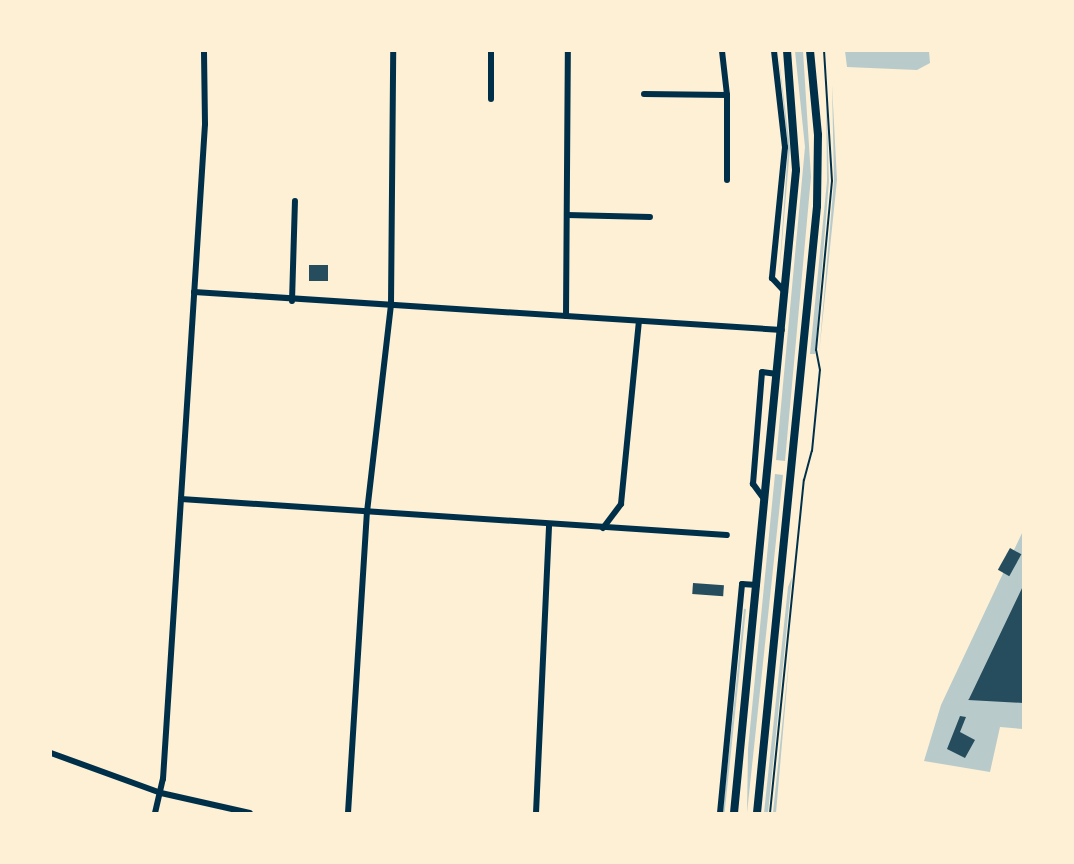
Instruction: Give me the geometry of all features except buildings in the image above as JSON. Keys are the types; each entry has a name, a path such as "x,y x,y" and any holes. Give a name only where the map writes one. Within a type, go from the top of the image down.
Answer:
{"street":[{"path":"154,813 161,793 181,499 205,123 204,51"},
{"path":"348,813 367,512 391,305 393,51"},
{"path":"491,51 491,99"},
{"path":"566,316 568,51"},
{"path":"722,51 727,95 727,180"},
{"path":"774,51 785,147 772,278 785,292"},
{"path":"734,813 782,330 797,152 787,51"},
{"path":"757,813 817,206 818,135 810,51"},
{"path":"644,94 727,95"},
{"path":"292,301 295,201"},
{"path":"567,215 650,217"},
{"path":"194,292 292,301 391,305 782,330"},
{"path":"603,528 621,504 639,322"},
{"path":"765,501 753,484 762,372 777,374"},
{"path":"181,499 549,526 727,535"},
{"path":"536,813 549,526"},
{"path":"720,813 742,584 757,585"},
{"path":"51,753 161,793 250,813"}],"path":[{"path":"771,813 804,480 812,451 820,370 816,350 832,181 824,51"}],"shaded area":[{"path":"778,51 790,148 779,277 788,148"},
{"path":"795,51 803,51 811,177 785,461 776,460 805,147"},
{"path":"845,51 929,51 930,63 917,70 847,67"},
{"path":"832,85 837,180 819,354 834,181"},
{"path":"826,86 829,181 815,354 810,354 827,181"},
{"path":"775,474 783,475 747,813 748,749"},
{"path":"1023,531 1023,729 1000,727 990,772 924,761 941,705"},
{"path":"792,577 768,813 764,813 788,587"},
{"path":"744,609 746,609 725,813 723,813"},
{"path":"790,650 776,813 773,813"}]}
